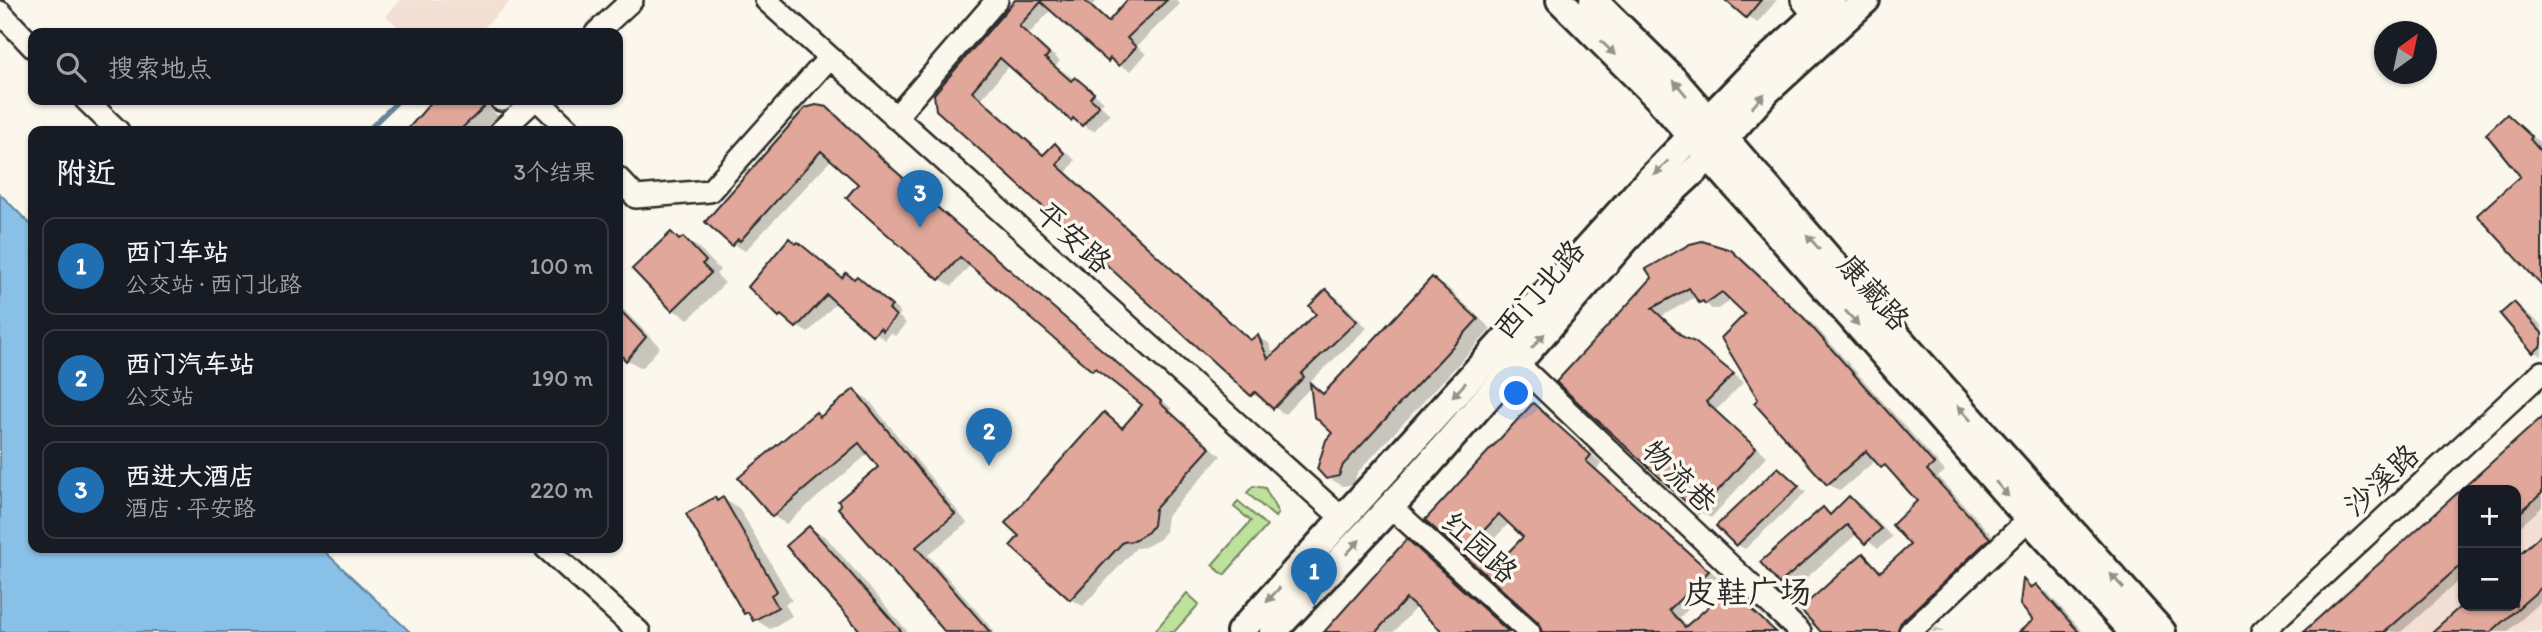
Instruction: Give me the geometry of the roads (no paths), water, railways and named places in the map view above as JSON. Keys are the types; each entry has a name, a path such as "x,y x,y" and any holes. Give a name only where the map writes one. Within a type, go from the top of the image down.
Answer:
{"main road":[{"name":"康藏路","path":"1560,0 1656,96 1698,129 2162,632"},
{"name":"康藏路","path":"1593,0 1674,80 1698,129"},
{"name":"西门北路","path":"1273,632 1391,507 1650,212 1716,149 1767,91 1866,0"},
{"name":"西门北路","path":"1240,632 1698,129 1816,5"},
{"name":"康藏路","path":"1716,149 2029,519 2133,632"}],"street":[{"path":"601,28 632,0"},
{"name":"平安路","path":"766,0 1342,518"},
{"path":"895,118 998,0"},
{"path":"0,12 28,42"},
{"path":"623,183 636,197 710,191 829,58"},
{"path":"91,105 113,126"},
{"path":"507,126 530,105"},
{"path":"541,105 565,126"},
{"name":"物流巷","path":"1518,364 1800,632"},
{"name":"沙溪路","path":"2262,632 2542,372"},
{"name":"红园路","path":"1391,507 1529,632"},
{"path":"1910,632 2029,519"},
{"path":"552,553 639,632"}],"water":[{"path":"0,194 28,222 28,553 326,553 410,632 0,632"}],"waterway":[{"path":"372,126 394,105"}],"place":[{"name":"西进大酒店","path":"920,228"},
{"name":"西门汽车站","path":"989,466"},
{"name":"西门车站","path":"1314,606"}],"district":[{"name":"皮鞋广场","path":"1748,592"}]}
